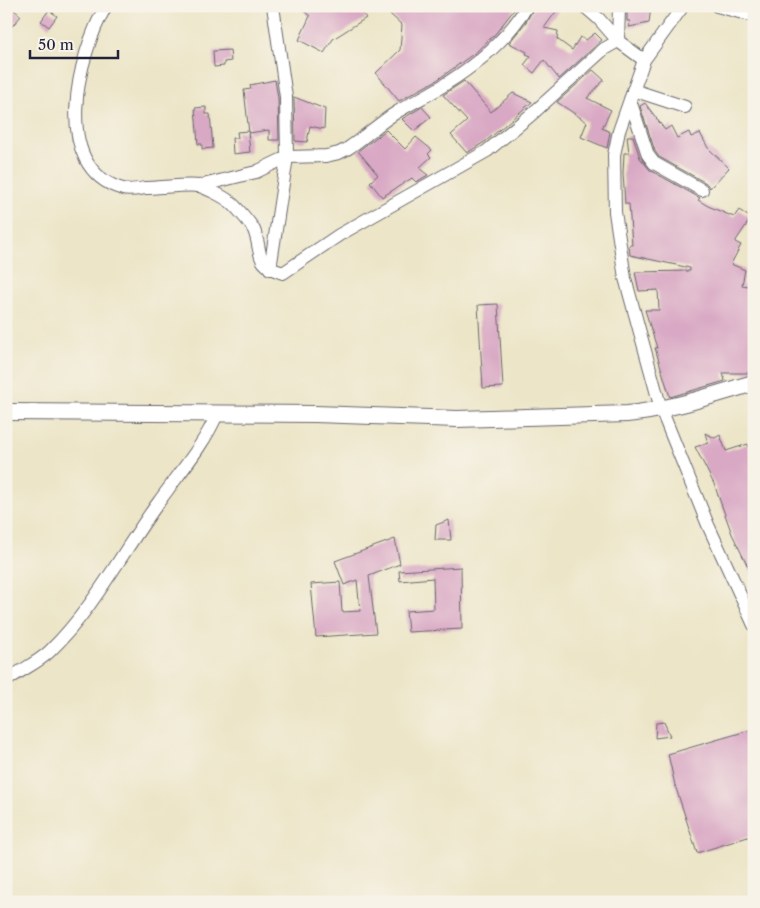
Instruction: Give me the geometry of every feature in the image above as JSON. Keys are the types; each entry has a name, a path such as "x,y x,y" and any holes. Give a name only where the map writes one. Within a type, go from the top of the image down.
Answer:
{"street":[{"path":"106,6 93,32 81,70 76,108 76,128 80,149 89,166 102,179 124,189 199,186 256,172 287,157 326,156 339,153 353,145 391,116 470,67 494,46 521,17 527,6"},
{"path":"270,269 287,157 286,97 273,6"},
{"path":"584,6 599,19 618,41 644,60"},
{"path":"618,41 619,6"},
{"path":"682,6 644,60 616,144 615,212 625,278 660,409 708,525 754,625"},
{"path":"717,6 754,16"},
{"path":"199,186 230,202 253,229 260,258 270,269 283,273 339,236 487,151 532,114 604,49 618,41"},
{"path":"632,95 685,107"},
{"path":"632,95 648,155 654,163 702,190"},
{"path":"6,412 315,414 457,419 627,414 660,409 754,382"},
{"path":"6,681 48,652 64,636 114,570 213,424 217,414"}],"building":[{"path":"298,6 357,6 366,18 333,39 324,53 299,40 310,16"},
{"path":"381,6 517,6 496,33 476,52 437,80 399,101 376,73 400,50 402,25"},
{"path":"535,6 560,6 544,28 558,31 557,39 572,50 580,37 586,40 595,33 602,40 559,79 544,60 534,73 524,65 531,56 509,43 526,22"},
{"path":"627,6 651,6 649,23 629,27 630,21 627,21"},
{"path":"11,7 21,16 6,33 6,13"},
{"path":"49,10 57,16 49,27 41,21"},
{"path":"230,50 231,61 224,62 224,66 214,67 213,51"},
{"path":"593,70 604,80 587,98 611,110 602,128 610,132 607,148 581,137 587,122 557,102"},
{"path":"275,80 278,98 279,140 269,140 269,130 249,133 244,90 251,89 250,85"},
{"path":"464,81 491,112 513,93 532,102 486,141 467,153 451,135 467,121 443,95"},
{"path":"294,97 325,109 324,129 310,126 307,142 295,141"},
{"path":"645,103 665,130 671,126 677,138 689,132 691,137 700,133 708,148 729,168 710,188 706,183 659,157 655,151 640,106"},
{"path":"206,107 206,114 210,114 213,148 202,149 202,144 198,144 195,108"},
{"path":"422,107 431,117 414,131 402,119"},
{"path":"386,130 405,149 416,137 432,150 428,154 431,157 419,168 428,175 416,182 412,178 382,197 370,182 378,175 358,151"},
{"path":"248,131 250,152 233,154 232,138 238,138 237,132"},
{"path":"627,136 633,136 640,158 650,170 700,198 698,200 708,206 734,217 739,210 751,218 735,242 741,245 731,264 745,270 742,285 754,287 754,373 723,373 725,381 670,397 645,310 659,310 658,290 639,291 635,272 690,271 690,268 630,255 629,245 632,245 629,204 625,204 623,173 624,153 629,153"},
{"path":"498,304 503,387 483,388 478,305"},
{"path":"705,433 715,438 720,435 726,451 748,444 754,465 754,579 732,534 714,484 695,447 708,443"},
{"path":"449,520 451,540 435,540 436,525"},
{"path":"395,539 400,564 369,576 376,633 316,637 311,584 340,582 342,612 360,611 357,580 344,585 335,561"},
{"path":"461,567 462,629 408,632 406,611 434,609 433,578 400,581 399,571"},
{"path":"664,722 670,736 655,738 656,723"},
{"path":"754,729 754,835 697,853 675,785 668,754"}]}
